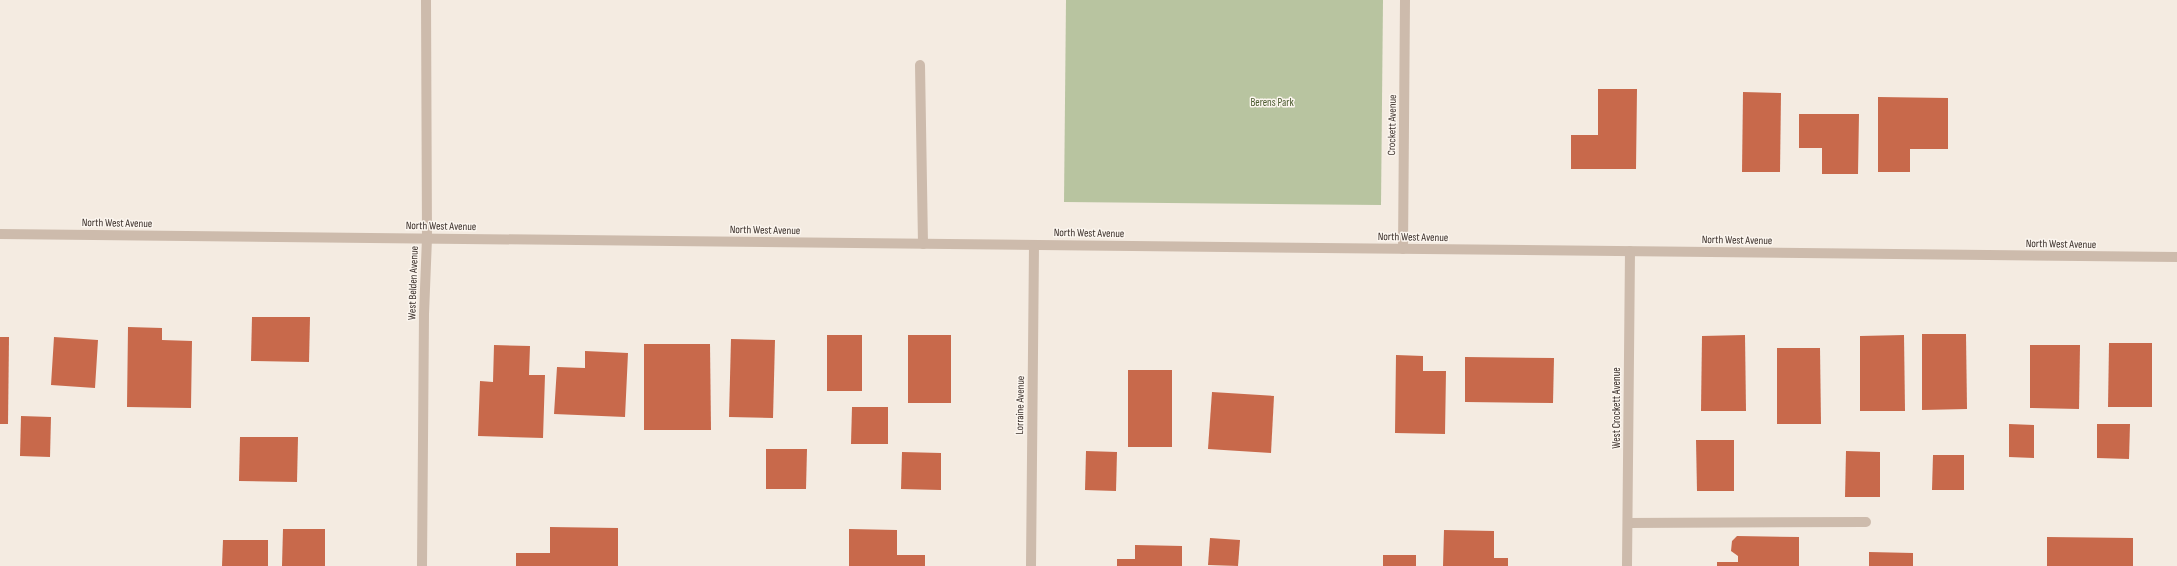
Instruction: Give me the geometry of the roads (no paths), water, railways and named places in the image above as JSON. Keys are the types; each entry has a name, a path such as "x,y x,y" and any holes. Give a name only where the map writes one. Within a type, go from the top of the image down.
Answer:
{"street":[{"name":"West Belden Avenue","path":"422,566 424,314 427,238 426,0"},
{"name":"Crockett Avenue","path":"1402,249 1405,0"},
{"path":"920,65 923,244"},
{"name":"North West Avenue","path":"0,234 2177,257"},
{"name":"Lorraine Avenue","path":"1031,566 1034,245"},
{"name":"West Crockett Avenue","path":"1627,566 1630,251"},
{"path":"1628,524 1866,522"}],"park label":[{"name":"Berens Park","path":"1272,102"}]}
